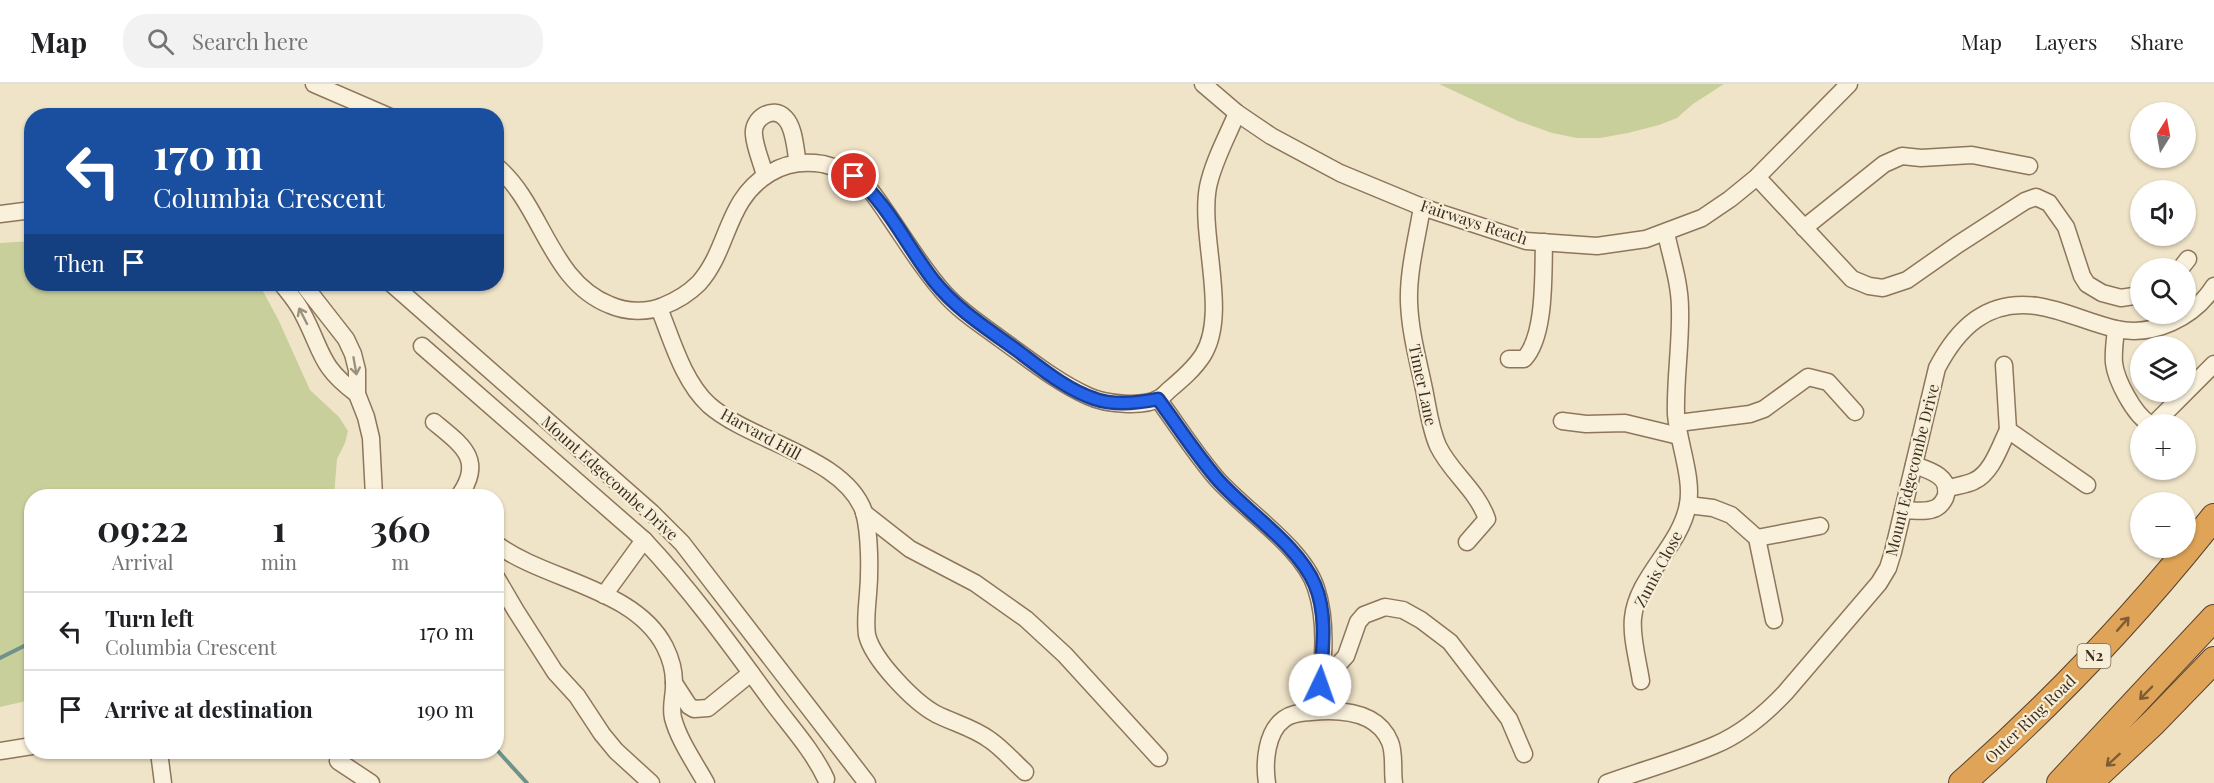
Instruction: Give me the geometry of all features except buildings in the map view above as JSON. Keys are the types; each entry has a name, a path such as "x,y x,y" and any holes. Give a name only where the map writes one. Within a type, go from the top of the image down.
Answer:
{"highway":[{"name":"Outer Ring Road","path":"1962,783 2048,703 2106,644 2214,517"},
{"path":"2060,783 2214,618"},
{"path":"2089,783 2214,660"}],"street":[{"path":"314,84 370,108"},
{"name":"Fairways Reach","path":"1203,84 1237,113 1271,136 1340,173 1422,207 1526,241 1597,246 1621,244 1666,233 1702,218 1730,200 1757,177 1838,90 1849,84"},
{"path":"765,176 754,135 754,126 758,118 766,114 775,113 784,116 788,123 798,163"},
{"path":"504,175 518,190 560,262 583,289 598,300 620,308 638,310 659,308 680,298 698,284 711,264 741,200 754,183 783,167 798,163 811,162 841,169 865,184 946,296 964,312 1069,387 1094,399 1110,403 1142,402 1158,399 1189,372 1203,354 1209,340 1213,319 1207,220 1208,188 1237,113"},
{"path":"1804,228 1884,164 1902,156 1921,158 1972,155 2029,166"},
{"path":"1757,177 1852,279 1869,286 1883,288 1907,280 2025,201 2036,197 2049,203 2066,226 2082,276 2087,284 2102,294 2121,298 2130,297"},
{"name":"Timer Lane","path":"1422,207 1410,280 1409,302 1413,342 1431,428 1437,444 1443,456 1482,504 1486,519 1467,542"},
{"path":"0,214 24,211"},
{"name":"Zunis Close","path":"1641,681 1633,620 1635,609 1647,582 1673,544 1685,518 1690,495 1676,413 1680,308 1666,233"},
{"path":"1509,359 1524,359 1530,353 1539,322 1544,286 1544,242"},
{"name":"Mount Edgecombe Drive","path":"1606,783 1717,744 1770,708 1879,583 1888,568 1893,552 1937,368 1946,350 1970,322 2002,307 2021,305 2050,309 2116,329 2157,328 2179,320 2194,309 2214,286"},
{"path":"287,291 303,314 327,368 340,382 357,394"},
{"path":"308,291 346,339 357,370 357,394 371,438 375,489"},
{"name":"Mount Edgecombe Drive","path":"400,291 652,513 682,543 867,783"},
{"name":"Harvard Hill","path":"659,308 689,379 698,393 711,406 772,442 839,477 852,491 864,513"},
{"path":"2116,329 2114,353 2116,372 2132,405 2142,419 2150,424 2156,422 2214,364"},
{"path":"422,346 644,540 665,562 751,673 816,761 826,779"},
{"path":"1947,489 1980,478 1987,470 2008,430 2004,364"},
{"path":"1562,421 1586,424 1625,423 1679,430 1764,409 1808,377 1828,382 1855,412"},
{"path":"1158,399 1218,480 1290,549 1309,572 1316,587 1323,627 1317,711"},
{"path":"434,422 466,452 471,463 471,476 463,489"},
{"path":"2008,430 2087,485"},
{"path":"1903,510 1925,511 1936,508 1944,500 1947,489 1943,479 1939,476 1914,465"},
{"path":"1688,506 1713,508 1731,515 1757,538 1774,620"},
{"path":"864,513 910,549 975,582 1026,619 1065,655 1159,759"},
{"path":"864,513 870,576 866,629 869,644 904,689 934,713 990,740 1025,772"},
{"path":"1757,538 1820,526"},
{"path":"604,595 644,540"},
{"path":"504,549 530,564 604,595 631,610 650,627 664,646 674,683 689,706 700,709 708,708 751,673"},
{"path":"504,591 555,672 577,696 602,734 616,751 651,783"},
{"path":"1320,685 1346,656 1358,622 1364,615 1385,608 1403,610 1450,642 1509,719 1524,754"},
{"path":"674,683 673,719 679,735 706,783"},
{"path":"1267,783 1266,755 1270,741 1283,719 1294,714 1343,710 1368,718 1378,725 1391,743 1394,783"},
{"path":"0,751 24,747"},
{"path":"160,759 163,783"},
{"path":"336,759 347,783"},
{"path":"339,759 371,783"}],"green space":[{"path":"1439,84 1724,84 1693,104 1677,118 1659,125 1600,138 1577,138 1552,133 1518,121"},
{"path":"24,241 24,291 263,291 310,390 339,417 348,431 337,459 335,489 24,489 24,701 0,707 0,243"}],"waterway":[{"path":"0,658 24,646"},
{"path":"504,758 527,783"}],"route":[{"path":"854,176 873,194 946,296 1032,362 1069,387 1094,399 1110,403 1158,399 1218,480 1290,549 1309,572 1321,605 1323,627 1320,685"}]}
